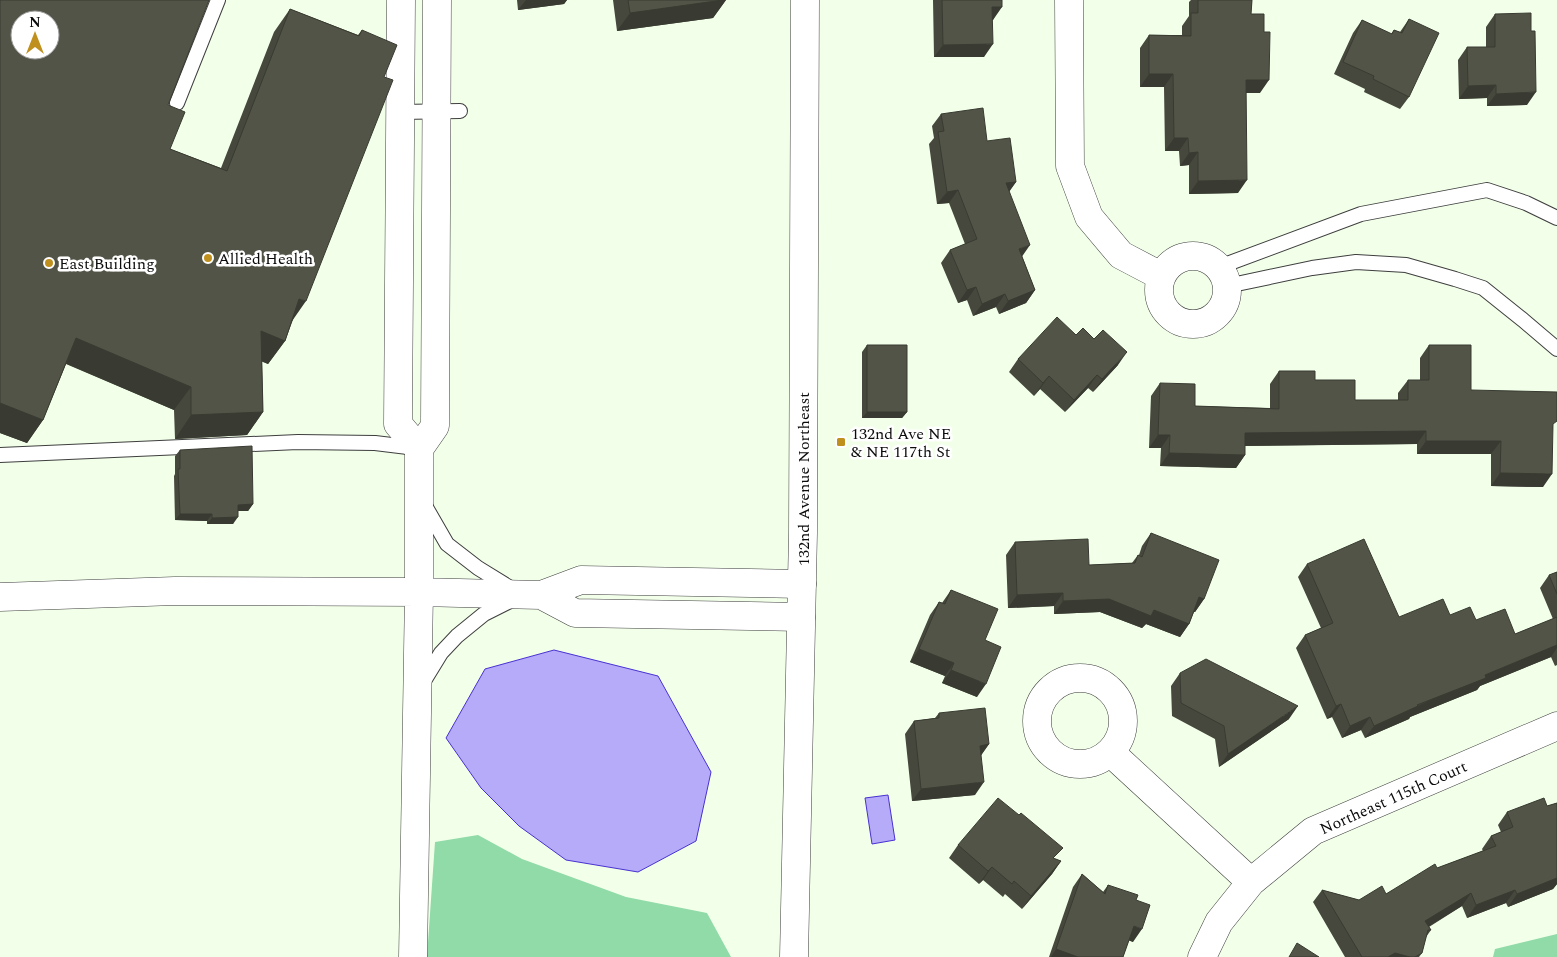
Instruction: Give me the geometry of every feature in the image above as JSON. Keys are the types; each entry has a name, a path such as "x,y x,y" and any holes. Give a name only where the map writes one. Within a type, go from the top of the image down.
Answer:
{"street":[{"path":"401,0 398,424 419,448"},
{"path":"412,957 419,592 419,448 435,426 449,111 438,0"},
{"name":"132nd Avenue Northeast","path":"794,957 802,584 805,0"},
{"path":"1069,0 1070,166 1089,217 1121,255 1161,276"},
{"path":"1194,255 1208,259 1223,276 1228,292 1224,305 1216,316 1205,323 1191,325 1178,322 1167,314 1160,302 1158,288 1161,276 1169,264 1181,258 1194,255"},
{"path":"0,597 175,591 419,592 531,595 581,580 802,584"},
{"path":"531,595 575,612 801,617"},
{"name":"Northeast 115th Court","path":"1202,957 1219,922 1251,882 1313,831 1557,726"},
{"path":"1110,752 1251,882"}],"lane":[{"path":"177,103 218,0"},
{"path":"400,112 449,111"},
{"path":"1223,276 1361,214 1487,190 1526,203 1557,218"},
{"path":"1223,276 1356,262 1406,266 1483,288 1557,349"},
{"path":"0,455 298,442 375,443 419,448"},
{"path":"419,495 447,544 478,568 531,595"},
{"path":"417,691 441,653 484,614 531,595"}],"green space":[{"path":"478,835 522,859 626,897 707,913 731,957 427,957 435,842"},
{"path":"1557,934 1557,957 1493,957 1495,949"}],"shaded area":[{"path":"554,650 658,676 711,772 696,841 638,872 566,860 519,826 481,788 446,738 485,669"},
{"path":"888,795 895,840 872,844 865,798"}],"building":[{"path":"0,0 209,0 168,105 185,112 170,149 227,171 290,9 359,36 362,30 397,45 384,77 393,80 306,301 299,299 285,341 261,331 263,412 191,415 191,387 76,338 43,420 0,403"},
{"path":"628,0 723,0 630,13"},
{"path":"942,0 1002,0 1002,7 992,7 993,44 943,45"},
{"path":"1198,0 1252,0 1251,14 1264,14 1264,32 1270,32 1269,80 1246,80 1247,180 1198,181 1198,152 1189,153 1188,138 1174,138 1173,74 1149,74 1149,35 1191,36 1191,13 1198,13"},
{"path":"1531,13 1531,31 1535,31 1536,92 1496,94 1496,85 1468,86 1467,47 1495,47 1495,14"},
{"path":"1409,19 1439,33 1409,97 1373,79 1374,76 1343,62 1362,20 1392,34 1394,30 1402,33"},
{"path":"983,108 987,141 1010,138 1016,182 1006,183 1030,245 1019,249 1035,290 1008,301 1005,294 982,304 976,287 967,290 950,250 977,239 958,190 947,192 938,132 944,131 941,114"},
{"path":"1057,317 1076,335 1083,328 1094,339 1103,330 1127,352 1102,379 1097,375 1074,400 1049,376 1043,383 1018,359"},
{"path":"867,345 907,345 907,412 867,412"},
{"path":"1429,345 1471,345 1471,390 1557,392 1557,421 1553,424 1552,474 1500,473 1501,441 1426,441 1426,431 1245,433 1245,455 1169,453 1170,435 1158,435 1160,383 1195,384 1195,406 1279,409 1279,371 1315,371 1315,380 1355,380 1355,400 1408,400 1408,380 1429,380"},
{"path":"252,446 253,504 238,505 238,517 212,518 212,514 180,514 178,469 180,469 180,450"},
{"path":"1151,533 1219,560 1204,599 1199,597 1189,624 1154,610 1151,616 1109,599 1063,601 1063,593 1017,595 1015,542 1088,539 1089,565 1135,563 1138,555 1142,557"},
{"path":"1364,539 1399,617 1443,599 1450,615 1470,607 1476,620 1505,609 1515,634 1557,617 1557,645 1485,675 1486,678 1417,705 1374,726 1370,717 1350,726 1341,704 1336,706 1305,635 1333,623 1307,564"},
{"path":"1557,572 1557,594 1549,575"},
{"path":"951,590 998,609 985,640 1001,647 986,684 951,670 954,663 919,649 939,602 945,604"},
{"path":"1206,659 1298,706 1228,754 1224,726 1181,703 1180,673"},
{"path":"985,708 989,744 980,746 984,782 921,789 914,721 939,718 939,713"},
{"path":"998,798 1019,815 1021,813 1063,848 1053,858 1061,861 1031,896 1014,881 1012,884 992,867 988,871 958,845"},
{"path":"1544,798 1547,806 1557,803 1557,878 1517,894 1515,890 1476,905 1471,893 1425,921 1431,930 1428,930 1422,953 1415,957 1395,953 1388,957 1362,957 1322,890 1359,900 1382,886 1386,894 1435,864 1437,868 1496,846 1491,836 1513,827 1507,812"},
{"path":"1082,874 1105,894 1108,885 1138,895 1136,900 1150,905 1142,929 1134,926 1123,957 1078,957 1056,949"},
{"path":"1297,943 1319,957 1289,957"}],"place":[{"name":"Allied Health","path":"208,258"},
{"name":"East Building","path":"49,263"},
{"name":"132nd Ave NE & NE 117th St","path":"841,442"}]}
